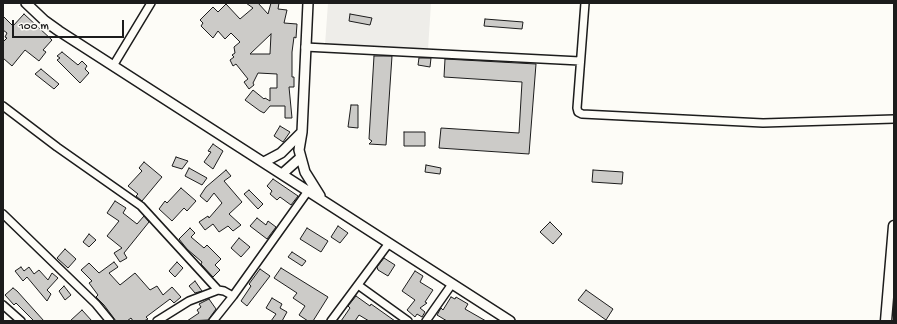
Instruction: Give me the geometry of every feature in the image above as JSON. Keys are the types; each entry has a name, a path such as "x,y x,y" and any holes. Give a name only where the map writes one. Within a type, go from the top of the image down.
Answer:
{"main road":[{"path":"886,321 892,277 894,226"}],"street":[{"path":"26,3 45,21 113,66 510,321"},
{"path":"113,66 151,3"},
{"path":"308,3 302,132 299,150 305,172 316,192 326,203"},
{"path":"585,3 577,108 578,112 582,114 763,123 894,119"},
{"path":"306,47 580,61"},
{"path":"3,106 57,147 141,206 218,290 233,296"},
{"path":"264,162 281,153 302,132"},
{"path":"282,174 300,158"},
{"path":"214,321 308,191"},
{"path":"3,214 96,304 110,321"},
{"path":"331,321 389,243"},
{"path":"426,321 452,284"},
{"path":"358,285 408,321"},
{"path":"157,321 189,301 218,290"},
{"path":"3,305 21,321"}],"shaded area":[{"path":"328,3 431,3 428,50 325,45"}],"building":[{"path":"246,3 258,3 268,14 271,3 279,3 278,9 287,10 284,23 297,24 296,38 294,37 292,52 292,77 294,77 294,87 289,87 292,118 285,118 285,106 270,106 264,113 245,100 253,90 264,99 265,98 270,101 270,88 277,88 277,74 258,73 253,83 254,85 249,89 244,82 248,79 236,64 233,66 230,60 234,57 232,55 235,53 234,47 240,42 231,33 225,39 218,31 213,38 201,26 203,23 200,20 213,7 218,12 226,4 240,19 253,8","holes":["271,34 270,54 250,54"]},
{"path":"24,14 52,40 43,50 46,52 39,61 25,50 12,66 3,58 3,42 7,38 5,37 7,33 3,30 3,16 13,26"},
{"path":"350,14 372,18 370,25 349,21"},
{"path":"485,19 523,22 522,29 484,26"},
{"path":"62,52 78,65 82,61 87,66 85,69 89,73 80,83 57,60 60,58 57,56"},
{"path":"374,56 392,56 386,145 369,144 372,141 369,139"},
{"path":"419,58 431,58 430,67 418,65"},
{"path":"445,59 536,64 529,154 439,148 441,128 519,133 522,82 444,77"},
{"path":"41,69 59,84 54,89 35,74"},
{"path":"351,105 358,105 358,128 348,127"},
{"path":"280,126 290,132 283,142 274,136"},
{"path":"404,132 425,132 425,146 404,146"},
{"path":"213,144 223,151 213,169 204,162 211,152 208,151"},
{"path":"176,157 188,161 182,169 172,166"},
{"path":"144,162 162,177 142,201 136,196 138,194 128,186 142,171 139,168"},
{"path":"426,165 441,168 440,174 425,172"},
{"path":"189,168 207,178 202,185 185,176"},
{"path":"226,170 231,176 224,181 242,202 229,214 241,225 233,231 228,226 219,232 213,224 205,230 199,222 208,216 209,218 222,203 214,193 207,202 200,196 206,187"},
{"path":"593,170 623,172 622,184 592,182"},
{"path":"273,179 298,196 291,205 280,197 277,200 270,194 272,191 267,186"},
{"path":"181,188 196,201 187,211 184,208 172,221 159,209 165,201 167,203"},
{"path":"249,190 263,204 258,209 244,194"},
{"path":"115,201 126,208 123,213 137,224 144,216 149,222 124,253 127,258 120,262 114,253 122,248 107,236 119,221 107,213"},
{"path":"257,218 266,225 268,221 276,227 267,239 250,226"},
{"path":"550,222 562,234 553,244 540,232"},
{"path":"338,226 348,233 340,243 331,237"},
{"path":"190,228 195,233 191,237 204,248 207,245 221,259 215,265 220,270 213,277 201,264 202,262 187,249 179,239"},
{"path":"307,228 328,241 321,252 300,239"},
{"path":"89,234 96,240 89,247 83,242"},
{"path":"239,238 250,247 241,257 231,248"},
{"path":"65,249 76,259 68,268 57,258"},
{"path":"292,252 306,261 302,266 288,257"},
{"path":"384,258 395,265 388,276 378,270 377,267"},
{"path":"114,262 118,267 109,273 120,285 135,273 150,290 157,286 163,295 172,287 181,297 174,303 170,299 146,317 148,319 144,321 133,321 131,318 127,321 116,321 96,297 98,295 89,283 92,281 81,270 89,263 99,273"},
{"path":"177,262 183,268 175,277 169,271"},
{"path":"21,267 24,271 29,267 34,274 39,270 48,280 52,273 58,278 47,290 51,294 47,301 27,277 23,281 15,271"},
{"path":"281,268 328,297 313,321 308,321 299,315 305,306 293,298 297,293 274,278"},
{"path":"260,269 270,276 247,306 241,301 251,286 249,284"},
{"path":"415,271 423,276 420,282 433,290 425,302 427,303 420,308 425,312 422,317 417,314 415,317 407,310 415,300 402,291"},
{"path":"195,281 202,291 195,293 189,286"},
{"path":"64,286 71,295 65,300 59,291"},
{"path":"13,288 44,321 34,321 16,303 14,305 5,295"},
{"path":"586,290 613,309 606,320 578,300"},
{"path":"356,296 370,306 371,304 395,321 369,321 359,315 355,321 341,321 350,308 348,306"},
{"path":"451,297 455,299 456,297 468,304 465,309 486,321 447,321 437,315 441,308 443,310"},
{"path":"272,298 282,304 280,308 287,312 282,321 271,321 276,314 266,308"},
{"path":"209,299 216,309 208,320 187,321 199,313 197,310 201,307 199,304"},
{"path":"82,310 92,321 70,321"}]}
